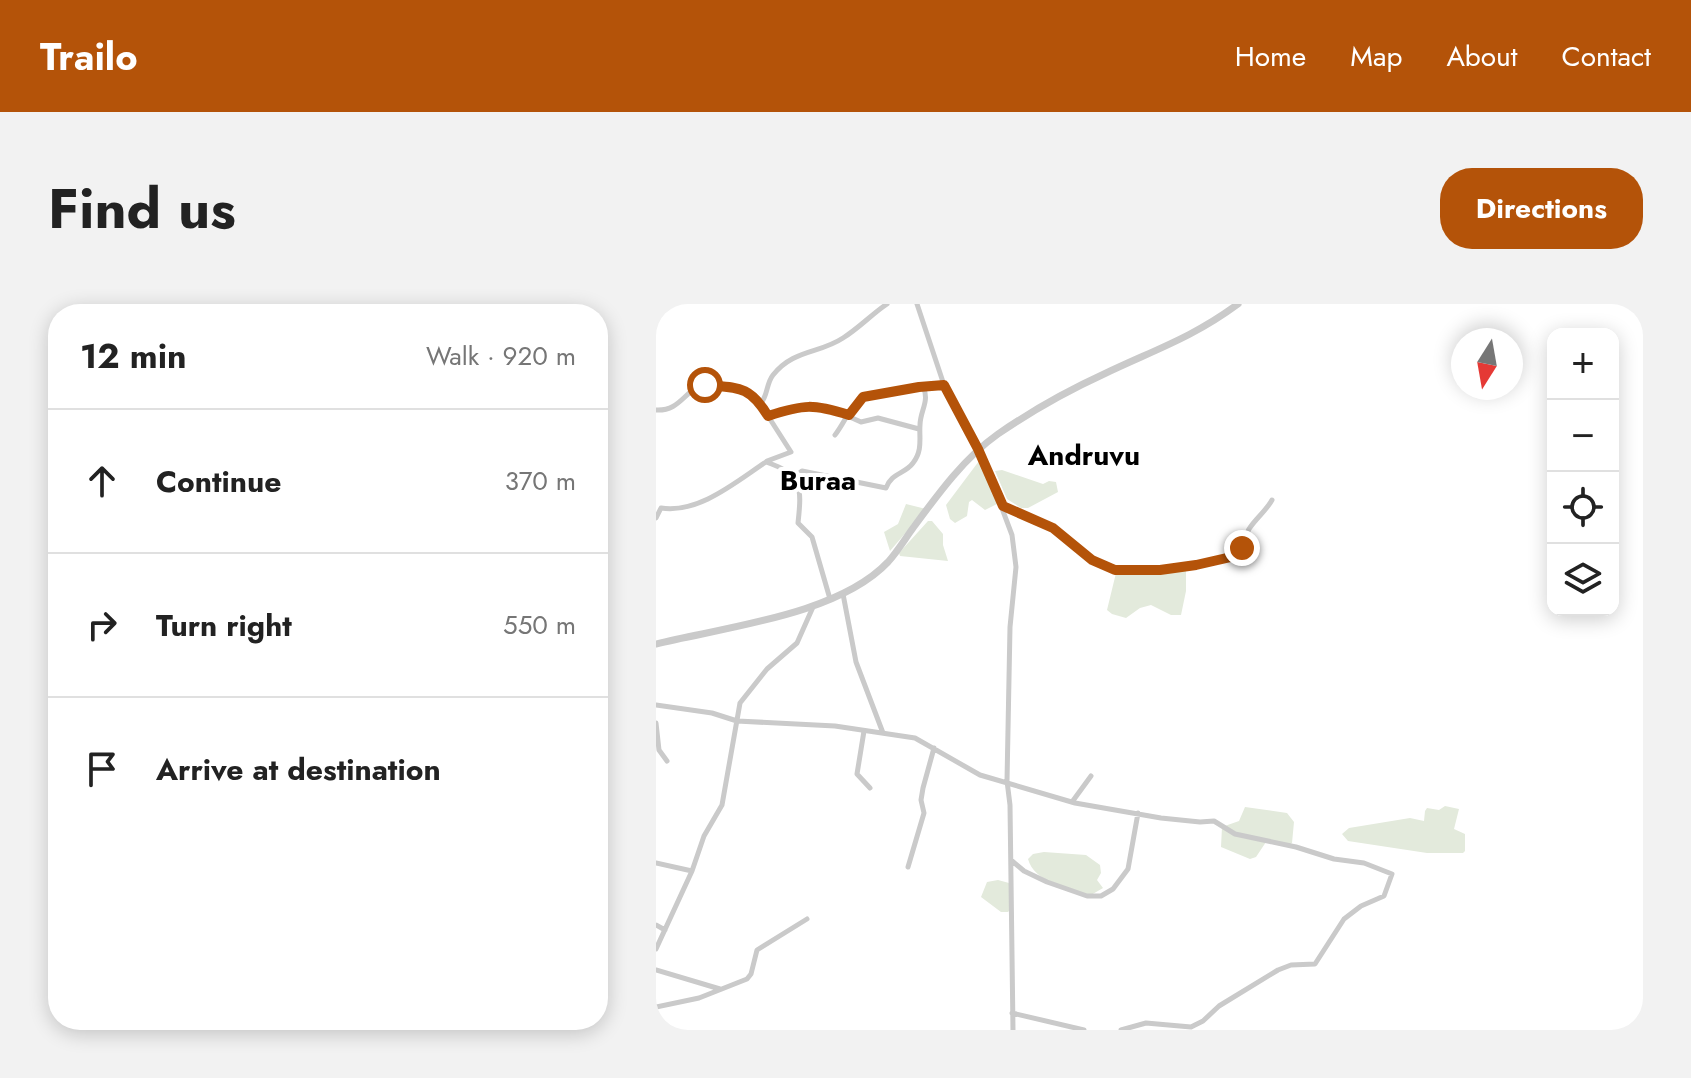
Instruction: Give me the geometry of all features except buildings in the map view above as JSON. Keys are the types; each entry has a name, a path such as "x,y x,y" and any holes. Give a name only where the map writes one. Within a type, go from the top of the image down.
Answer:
{"street":[{"path":"761,403 771,378 789,361 803,352 843,338 887,304"},
{"path":"917,304 944,385 978,449 1012,535 1016,567 1010,627 1007,781 1013,1030"},
{"path":"656,644 813,606 865,582 888,563 938,495 978,449 1000,432 1083,384 1191,335 1238,304"},
{"path":"656,410 679,404 703,385 736,386 761,403 791,452 766,462 705,500 682,509 661,508 656,518"},
{"path":"835,435 863,397 944,385"},
{"path":"794,477 802,471 883,489 892,477 906,472 915,461 927,398 923,387"},
{"path":"768,416 807,405 828,408 861,422 878,418 919,429"},
{"path":"766,462 788,470 794,477 799,497 798,523 812,537 830,599"},
{"path":"1003,506 1053,528 1104,567 1146,570 1171,569 1231,557 1242,548 1249,529 1272,500"},
{"path":"843,594 856,662 883,733"},
{"path":"656,949 692,871 704,836 722,805 743,698 767,669 797,643 813,606"},
{"path":"656,705 712,713 737,721 835,726 915,738 973,772 1072,802 1192,821 1214,821 1238,835 1364,863 1392,874 1384,896 1361,906 1344,919 1315,964 1291,965 1278,970 1191,1027 1146,1023 1121,1030"},
{"path":"656,723 659,750 667,761"},
{"path":"864,731 857,774 870,788"},
{"path":"908,867 924,813 921,800 934,748"},
{"path":"1072,802 1091,776"},
{"path":"1010,859 1033,876 1087,896 1101,896 1113,889 1128,869 1138,813"},
{"path":"656,863 692,871"},
{"path":"656,1007 699,998 750,976 757,950 807,919"},
{"path":"656,925 665,930"},
{"path":"656,970 721,989"},
{"path":"1012,1013 1084,1030"}],"shaded area":[{"path":"982,461 997,504 985,510 972,500 967,516 955,523 950,519 946,505"},
{"path":"1002,470 1043,484 1056,482 1058,492 1028,508 1021,508 1007,499 995,471"},
{"path":"906,504 926,509 890,551 884,532 898,524"},
{"path":"928,521 932,521 943,534 948,561 900,556 899,553"},
{"path":"1186,570 1181,615 1171,615 1151,605 1140,608 1126,618 1107,610 1116,573"},
{"path":"1445,806 1459,809 1454,829 1465,834 1463,853 1427,853 1348,841 1342,834 1349,828 1410,818 1424,821 1427,808 1439,810"},
{"path":"1245,807 1287,813 1294,822 1292,843 1266,842 1256,857 1250,859 1221,847 1222,827 1239,821"},
{"path":"1033,854 1086,855 1100,865 1101,873 1097,880 1103,888 1091,895 1085,894 1043,878 1031,867 1028,859"},
{"path":"998,880 1009,883 1008,912 1001,912 981,897 987,882"}],"district":[{"name":"Andruvu","path":"1084,455"},
{"name":"Buraa","path":"818,480"}],"route":[{"path":"705,385 736,386 761,403 768,416 807,405 849,415 855,403 863,397 944,385 978,449 1003,506 1053,528 1104,567 1115,570 1171,569 1231,557 1242,548"}]}
